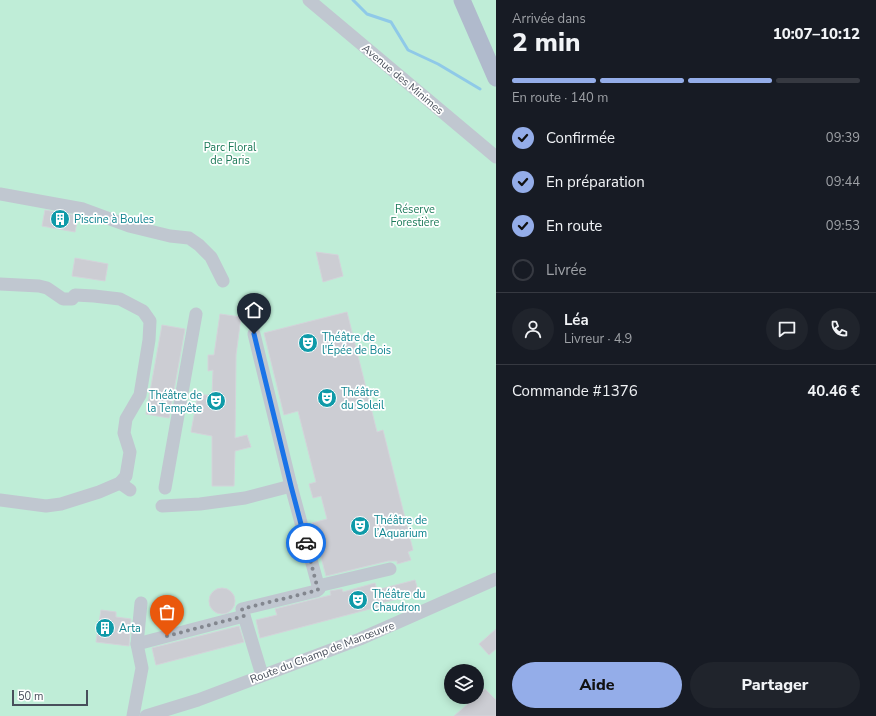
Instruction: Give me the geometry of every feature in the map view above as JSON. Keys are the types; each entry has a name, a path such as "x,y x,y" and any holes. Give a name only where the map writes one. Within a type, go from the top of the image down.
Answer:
{"main road":[{"path":"462,0 496,78"}],"street":[{"name":"Avenue des Minimes","path":"309,0 496,157"},
{"path":"0,194 83,209 129,226 170,236 189,238 199,245 211,257 222,281"},
{"path":"0,284 7,286 39,286 47,288 63,299 72,299 75,295 120,300 143,311 150,321 149,340 140,395 126,418 124,433 130,452 125,486 99,492 61,504 46,506 0,500"},
{"path":"165,488 196,314"},
{"path":"254,334 291,486 319,590 242,609 262,675"},
{"path":"162,506 200,504 245,498 291,486"},
{"path":"318,586 390,569"},
{"name":"Route du Champ de Manœuvre","path":"146,716 198,700 360,639 496,580"},
{"path":"133,716 142,668 137,644 141,603"},
{"path":"137,644 244,616"}],"green space":[{"path":"0,0 496,0 496,716 0,716"}],"building":[{"name":"Piscine à Boules","path":"45,210 78,216 75,232 42,226"},
{"path":"316,252 338,255 343,276 323,282"},
{"path":"75,258 108,264 105,281 72,276"},
{"path":"347,312 377,432 383,430 413,550 408,552 411,560 397,564 397,561 388,561 326,576 312,523 327,519 321,496 313,498 309,484 316,482 298,411 284,415 264,333"},
{"name":"Théâtre de la Tempête","path":"220,314 241,317 236,355 235,438 247,435 251,447 235,451 234,486 212,486 212,436 191,432 198,394 212,396 213,370 208,371 208,355 214,355"},
{"path":"162,325 185,329 169,418 146,414"},
{"path":"415,580 419,594 381,603 381,606 260,638 256,620 277,615 275,609 331,595 330,591 342,589 343,592 375,583 377,590"},
{"path":"222,588 231,592 235,601 231,610 222,614 213,610 209,601 213,592"},
{"path":"101,610 116,612 116,617 131,619 129,646 96,642"},
{"path":"239,626 244,642 156,665 152,648"},
{"path":"496,629 496,649 489,655 479,644"},
{"path":"485,689 496,700 496,716 454,716 468,704 484,704"}],"waterway":[{"path":"353,0 367,14 391,22 408,50 438,64 480,89"}],"way so far":[{"path":"167,636 244,616 242,609 319,590 306,543"}],"place":[{"name":"Piscine à Boules","path":"60,219"},
{"name":"Théâtre de l'Épée de Bois","path":"308,343"},
{"name":"Théâtre du Soleil","path":"327,398"},
{"name":"Théâtre de la Tempête","path":"216,401"},
{"name":"Théâtre de l’Aquarium","path":"360,526"},
{"name":"Théâtre du Chaudron","path":"358,600"},
{"name":"Arta","path":"105,628"}],"route":[{"path":"254,334 306,543"}],"park label":[{"name":"Parc Floral de Paris","path":"230,153"},
{"name":"Réserve Forestière","path":"415,215"}]}
